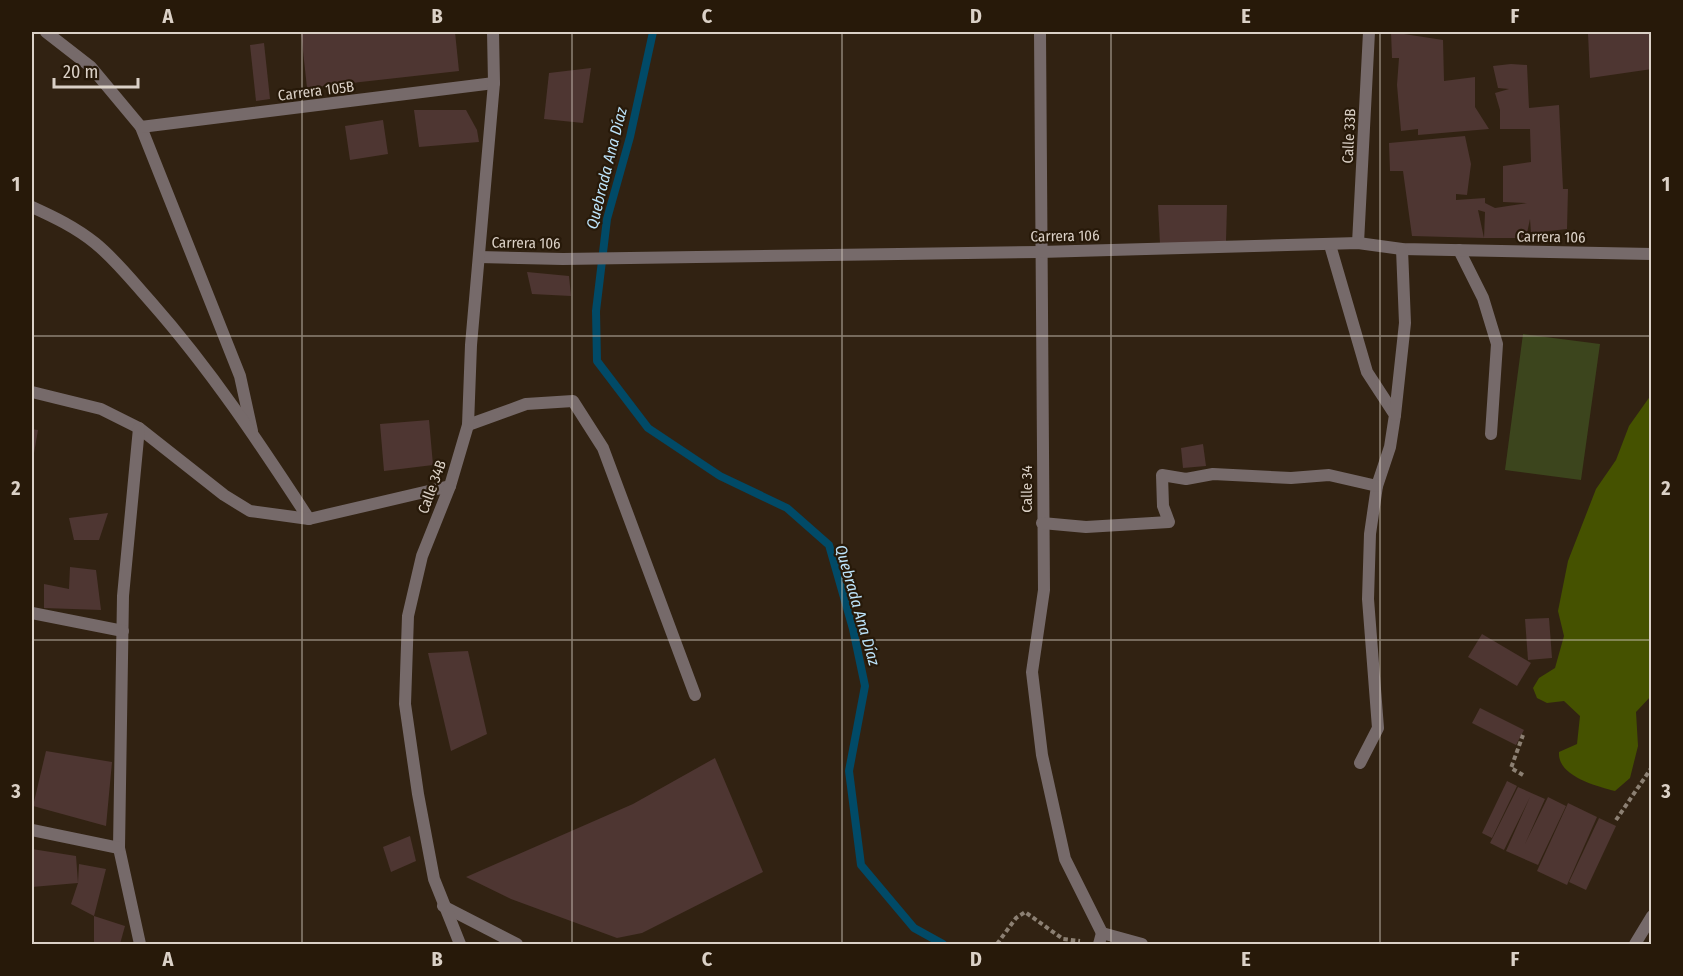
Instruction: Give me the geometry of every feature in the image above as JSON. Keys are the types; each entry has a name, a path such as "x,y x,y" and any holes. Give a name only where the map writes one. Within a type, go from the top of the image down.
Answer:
{"street":[{"path":"46,32 91,67 141,127 240,376 252,431"},
{"name":"Calle 34B","path":"460,945 434,879 405,704 408,616 422,556 450,486 468,425 494,83 493,32"},
{"name":"Calle 34","path":"1040,32 1044,590 1032,672 1042,755 1065,859 1101,939"},
{"name":"Calle 33B","path":"1359,243 1370,32"},
{"name":"Carrera 105B","path":"141,127 494,83"},
{"path":"32,207 62,221 94,242 120,267 209,371 252,431 309,519"},
{"name":"Carrera 106","path":"479,257 563,259 643,256 1040,252 1359,243 1402,249 1652,254"},
{"path":"1330,245 1366,372 1395,415"},
{"path":"1360,763 1377,728 1368,599 1370,534 1377,486 1390,447 1395,415 1405,323 1402,249"},
{"path":"1460,250 1484,298 1497,344 1491,434"},
{"path":"32,392 101,409 139,428 224,495 250,511 309,519 450,486"},
{"path":"468,425 526,404 573,401 603,448 695,695"},
{"path":"139,428 123,596 119,848 140,945"},
{"path":"1042,523 1086,527 1169,522 1164,506 1162,475 1186,479 1213,474 1291,478 1329,475 1377,486"},
{"path":"32,614 123,631"},
{"path":"32,830 119,848"},
{"path":"443,906 517,945"},
{"path":"1635,945 1652,916"},
{"path":"1101,939 1142,945"}],"path":[{"path":"1523,735 1511,768 1523,775"},
{"path":"1616,820 1652,767"},
{"path":"997,945 1016,918 1025,912 1063,939 1082,942 1101,939"}],"green space":[{"path":"1523,334 1600,344 1581,480 1505,470"},
{"path":"1651,395 1651,696 1636,712 1638,746 1630,778 1615,791 1579,779 1564,768 1559,752 1577,744 1580,716 1564,701 1547,703 1537,698 1533,688 1539,678 1555,668 1564,636 1558,611 1568,561 1596,489 1616,460 1629,426"}],"building":[{"path":"301,32 455,32 459,71 307,88"},
{"path":"1391,32 1443,40 1444,81 1475,77 1475,107 1489,129 1418,135 1418,129 1401,131 1397,85 1399,58 1392,58"},
{"path":"1652,32 1652,69 1590,78 1588,33"},
{"path":"264,43 270,99 256,101 250,45"},
{"path":"1527,65 1529,108 1559,105 1563,189 1568,189 1567,229 1531,233 1530,219 1526,238 1484,238 1412,236 1403,171 1390,171 1389,143 1465,136 1471,164 1467,195 1456,194 1456,200 1485,198 1485,203 1495,208 1527,203 1503,202 1503,166 1531,162 1530,129 1500,129 1500,110 1495,93 1509,89 1498,88 1493,66","holes":["1478,210 1485,212 1484,238"]},
{"path":"591,68 583,123 544,119 549,73"},
{"path":"414,110 466,110 477,130 479,142 419,147"},
{"path":"383,120 388,154 350,160 345,126"},
{"path":"1158,205 1227,205 1226,241 1160,244"},
{"path":"527,272 569,276 571,296 532,294"},
{"path":"429,420 433,465 384,471 380,424"},
{"path":"32,429 38,430 33,459 32,458"},
{"path":"1203,444 1206,466 1183,468 1181,448"},
{"path":"108,513 99,540 74,540 69,518"},
{"path":"70,567 96,570 101,610 44,608 44,584 69,589"},
{"path":"1549,618 1552,658 1528,660 1525,619"},
{"path":"1482,634 1531,663 1517,686 1468,657"},
{"path":"468,651 487,734 451,751 428,653"},
{"path":"1480,708 1524,730 1516,745 1472,723"},
{"path":"46,751 112,762 106,826 33,806"},
{"path":"715,758 763,872 642,933 617,938 511,899 466,877 633,804"},
{"path":"1507,781 1517,786 1492,838 1482,833"},
{"path":"1518,787 1545,799 1525,844 1548,797 1566,806 1538,865 1506,851 1530,797 1504,850 1490,843"},
{"path":"1568,803 1597,817 1567,885 1537,871"},
{"path":"1599,818 1616,826 1586,890 1569,882"},
{"path":"410,836 416,861 391,872 383,847"},
{"path":"32,849 76,856 78,883 32,887"},
{"path":"79,864 106,869 94,916 71,904 78,883"},
{"path":"94,916 125,926 120,944 94,944"}],"waterway":[{"name":"Quebrada Ana Díaz","path":"653,32 630,137 607,219 596,311 597,361 648,428 720,476 787,508 829,545 853,629 865,686 849,771 861,865 914,928 943,944"}]}
